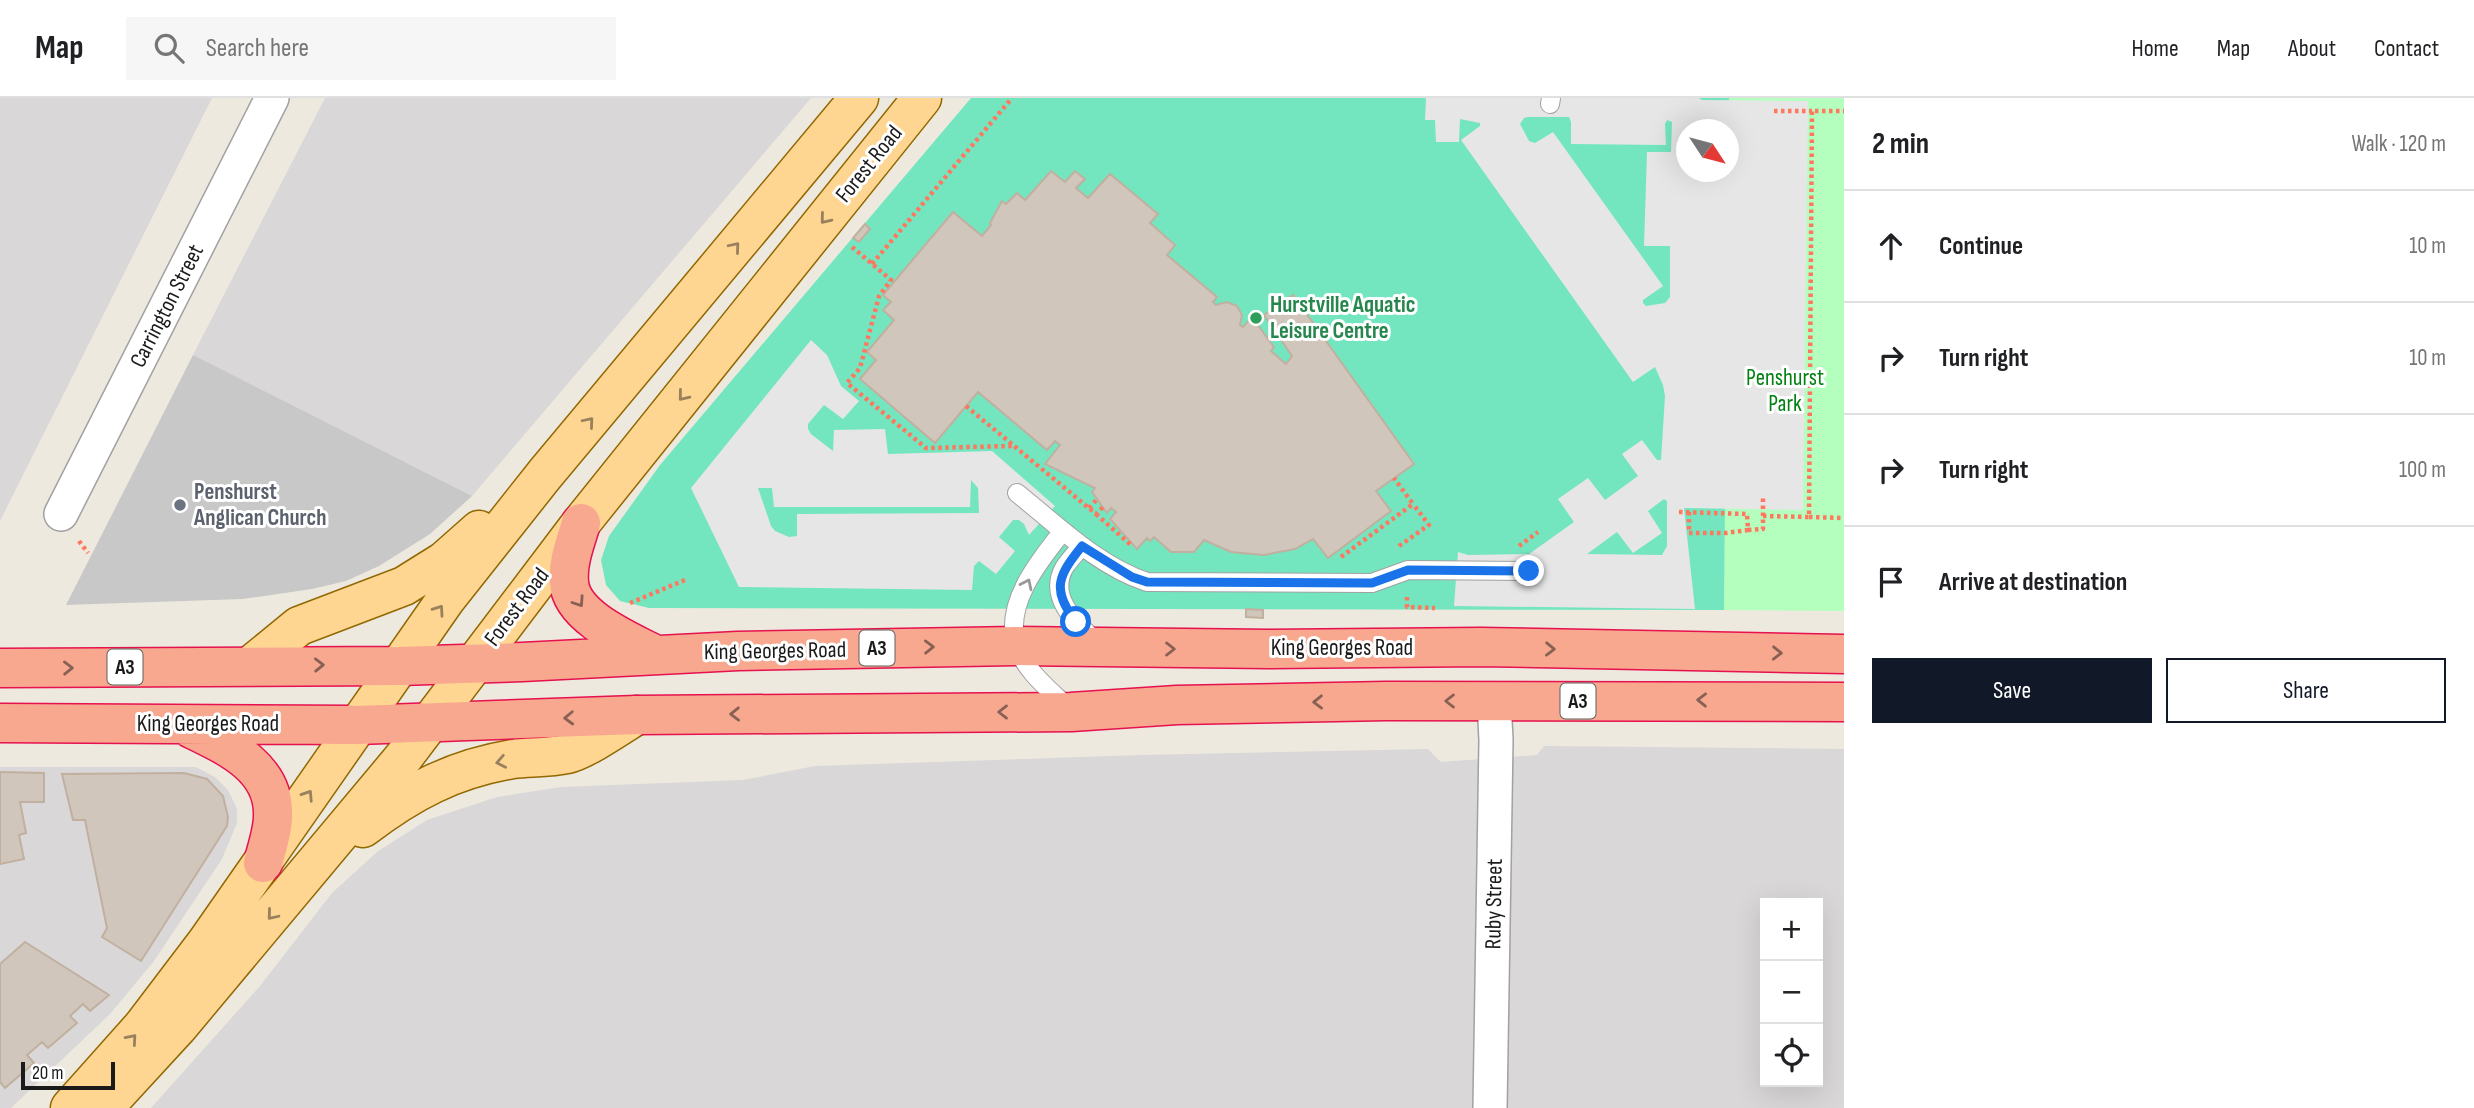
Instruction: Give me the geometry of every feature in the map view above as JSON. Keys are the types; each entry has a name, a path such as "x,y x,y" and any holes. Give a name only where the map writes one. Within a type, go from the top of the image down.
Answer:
{"highway":[{"path":"580,523 570,566 569,584 576,601 589,616 606,628 654,654"},
{"name":"King Georges Road","path":"0,668 399,666 654,654 1016,646 1102,649 1481,647 1844,654"},
{"name":"King Georges Road","path":"0,723 357,725 637,715 1071,712 1177,705 1494,701 1844,702"},
{"path":"181,724 230,748 250,763 269,787 274,819 264,863"}],"main road":[{"path":"71,1108 143,1026 264,863 446,599 545,474 859,98"},
{"name":"Forest Road","path":"101,1108 178,1027 317,863 430,723 580,523 922,98"},
{"path":"250,666 299,626 404,586 444,561 545,474"},
{"path":"317,863 397,803 442,779 482,765 568,754 637,715"}],"street":[{"name":"Carrington Street","path":"61,514 272,98"},
{"name":"Ruby Street","path":"1490,1108 1496,740 1494,701"}],"lane":[{"path":"1017,493 1082,546 1132,577 1147,582 1372,583 1408,570 1529,571"},
{"path":"1063,531 1033,572 1017,606 1014,625 1016,646 1036,677 1071,712"},
{"path":"1082,546 1064,568 1059,582 1060,595 1065,609 1102,649"}],"path":[{"path":"872,264 1012,98"},
{"path":"1774,111 1844,111"},
{"path":"1809,517 1812,111"},
{"path":"852,247 891,280 879,296 860,368 847,383 926,448 1014,446"},
{"path":"966,406 1097,514 1135,549"},
{"path":"1394,478 1429,524"},
{"path":"1689,512 1689,533 1763,529 1763,496"},
{"path":"1089,508 1097,499"},
{"path":"1335,562 1413,504"},
{"path":"1097,514 1103,507"},
{"path":"1679,512 1747,514 1748,530"},
{"path":"1763,516 1844,518"},
{"path":"628,604 685,580"},
{"path":"1407,594 1407,607 1434,608"}],"shaded area":[{"path":"0,98 212,98 0,521"},
{"path":"325,98 811,98 472,496 193,355"},
{"path":"1426,98 1699,98 1808,101 1803,510 1684,508 1695,609 1454,606 1458,552 1468,555 1529,554 1574,522 1558,499 1588,478 1605,500 1638,476 1622,454 1642,440 1657,460 1661,460 1665,396 1655,367 1633,382 1461,140 1480,126 1480,123 1460,119 1459,142 1436,142 1435,120 1425,120","holes":["1528,117 1569,117 1571,144 1666,145 1665,124 1667,120 1672,122 1671,152 1647,152 1644,246 1670,246 1670,297 1665,303 1646,306 1643,303 1643,300 1663,286 1553,132 1535,143 1529,141 1520,124","1664,499 1667,501 1667,546 1662,555 1587,554 1617,532 1633,553 1662,533 1648,511"]},
{"path":"811,340 827,355 841,386 859,401 843,419 824,405 808,424 811,434 833,451 834,430 885,429 888,454 992,451 1055,506 1029,535 1024,524 1013,520 999,537 1015,551 996,574 979,561 974,566 972,590 739,587 691,488","holes":["971,480 978,488 979,513 797,514 797,536 789,537 775,531 771,526 758,488 772,488 774,507 970,507"]},
{"path":"193,355 472,496 430,534 379,566 346,581 243,599 66,605"},
{"path":"1544,746 1844,749 1844,1108 151,1108 260,986 332,893 377,852 427,820 497,797 561,787 743,780 815,766 1428,749 1441,762 1537,755"},
{"path":"0,767 196,767 215,777 228,790 237,809 237,823 222,859 154,961 110,1014 11,1108 0,1108"}],"green space":[{"name":"Hurstville Aquatic Leisure Centre","path":"971,98 1729,98 1728,119 1676,119 1676,182 1728,182 1724,610 649,608 620,601 606,585 601,560 609,536 660,465"},
{"name":"Penshurst Park","path":"1729,98 1844,98 1844,611 1724,610 1728,182 1739,182 1739,119 1729,119"}],"building":[{"path":"1051,171 1065,182 1075,171 1085,179 1076,188 1088,198 1110,174 1158,214 1150,223 1175,245 1167,255 1217,297 1213,302 1216,305 1227,302 1237,306 1242,315 1240,325 1243,327 1252,317 1274,347 1271,351 1286,364 1292,356 1264,315 1293,295 1414,464 1376,491 1391,511 1328,558 1313,539 1295,549 1264,555 1231,552 1204,540 1194,552 1171,552 1154,537 1150,541 1147,538 1137,549 1110,519 1116,512 1111,508 1107,513 1092,492 1095,488 1045,464 1060,445 1055,441 1047,450 978,392 935,443 860,379 876,360 867,352 894,320 883,310 891,302 883,295 953,212 982,236 991,225 1002,201 1006,204 1017,193 1025,200"},
{"path":"865,224 870,229 859,242 853,238"},
{"path":"1246,609 1263,610 1263,618 1246,617"},
{"path":"0,772 44,773 44,802 20,802 26,833 19,835 24,859 0,864"},
{"path":"184,773 207,779 223,796 228,817 227,826 141,961 102,937 107,928 85,820 73,820 62,774"},
{"path":"25,942 109,995 90,1011 83,1004 70,1016 77,1023 48,1048 42,1042 27,1055 34,1063 5,1088 0,1082 0,964"}],"place":[{"name":"Hurstville Aquatic Leisure Centre","path":"1256,318"},
{"name":"Penshurst Anglican Church","path":"180,505"}],"route":[{"path":"1076,622 1065,609 1059,582 1064,568 1082,546 1132,577 1147,582 1372,583 1408,570 1529,571"}]}
